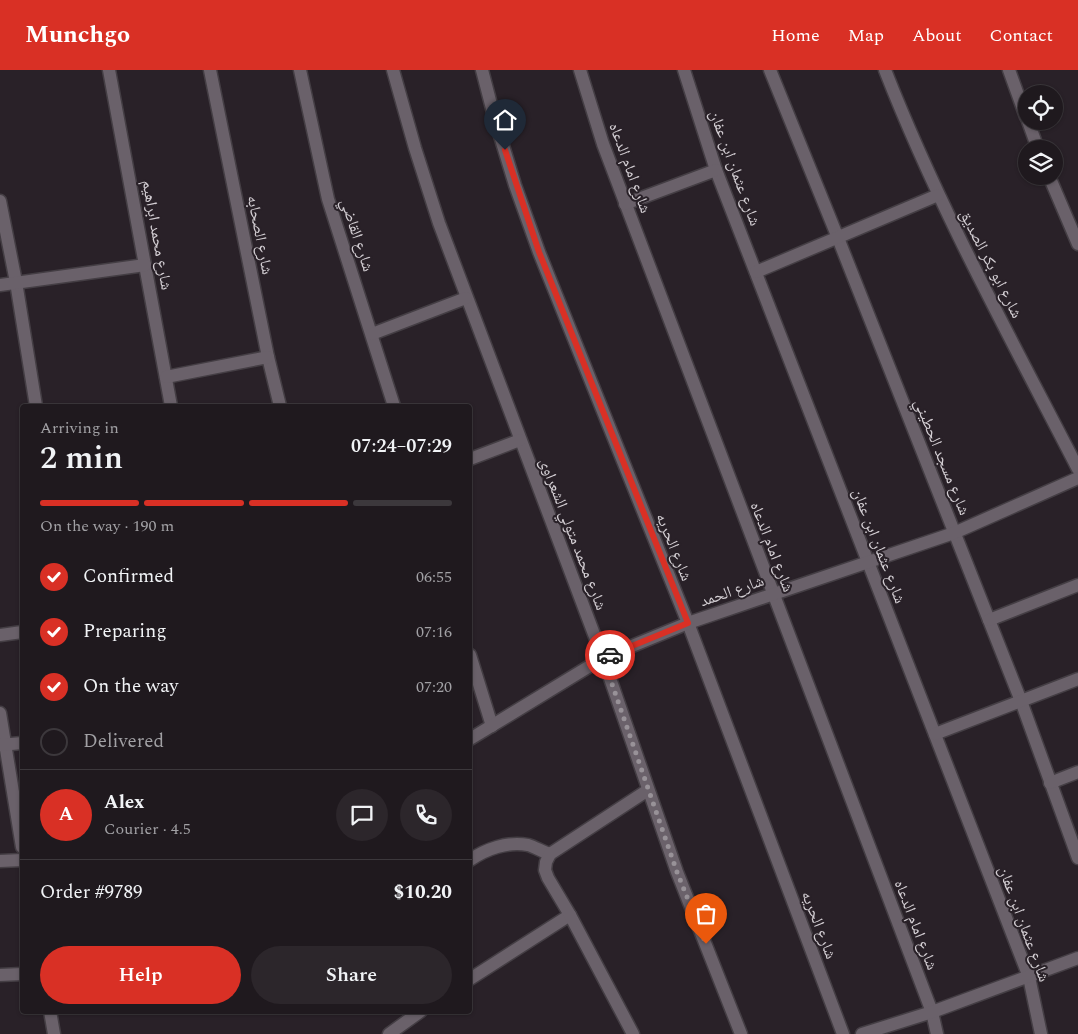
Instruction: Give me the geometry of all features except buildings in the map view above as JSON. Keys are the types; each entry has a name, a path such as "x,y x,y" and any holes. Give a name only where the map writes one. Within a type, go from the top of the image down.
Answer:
{"street":[{"name":"شارع محمد ابراهيم","path":"109,70 171,404"},
{"name":"شارع الصحابه","path":"210,70 268,357 280,404"},
{"name":"شارع القاضي","path":"300,70 328,199 393,404"},
{"name":"شارع محمد متولي الشعراوى","path":"393,70 414,148 466,298 603,658 677,872 741,1034"},
{"name":"شارع الحريه","path":"482,70 494,116 539,252 688,623 842,1034"},
{"name":"شارع امام الدعاه","path":"580,70 603,144 625,204 932,1012 937,1034"},
{"name":"شارع عثمان ابن عفان","path":"684,70 716,170 1028,977 1042,1034"},
{"name":"شارع مسجد الحطيني","path":"770,70 1021,701 1078,858"},
{"name":"شارع ابو بكر الصديق","path":"885,70 904,119 938,195 1078,468"},
{"path":"1009,70 1018,95"},
{"path":"625,204 716,170"},
{"path":"1053,185 1078,244"},
{"path":"756,272 938,195"},
{"path":"0,201 16,282 36,404"},
{"path":"0,285 146,265"},
{"path":"372,334 466,298"},
{"path":"166,377 268,357"},
{"path":"472,457 520,440"},
{"name":"شارع الحمد","path":"472,738 603,658 688,623 954,533 1078,478"},
{"path":"989,620 1078,585"},
{"path":"0,635 20,632"},
{"path":"472,661 492,726"},
{"path":"935,734 1078,679"},
{"path":"0,713 3,744 20,836"},
{"path":"3,744 20,743"},
{"path":"1050,783 1078,772"},
{"path":"630,1033 545,870 550,854 648,790"},
{"path":"472,859 503,845 527,845 550,854"},
{"path":"0,861 20,860"},
{"path":"472,978 570,915"},
{"path":"862,1034 932,1012 1078,958"},
{"path":"0,975 20,974"},
{"path":"51,1014 54,1034"},
{"path":"388,1034 417,1014"}],"way so far":[{"path":"610,655 603,658 677,872 706,944"}],"route":[{"path":"505,150 539,252 688,623 610,655"}]}
